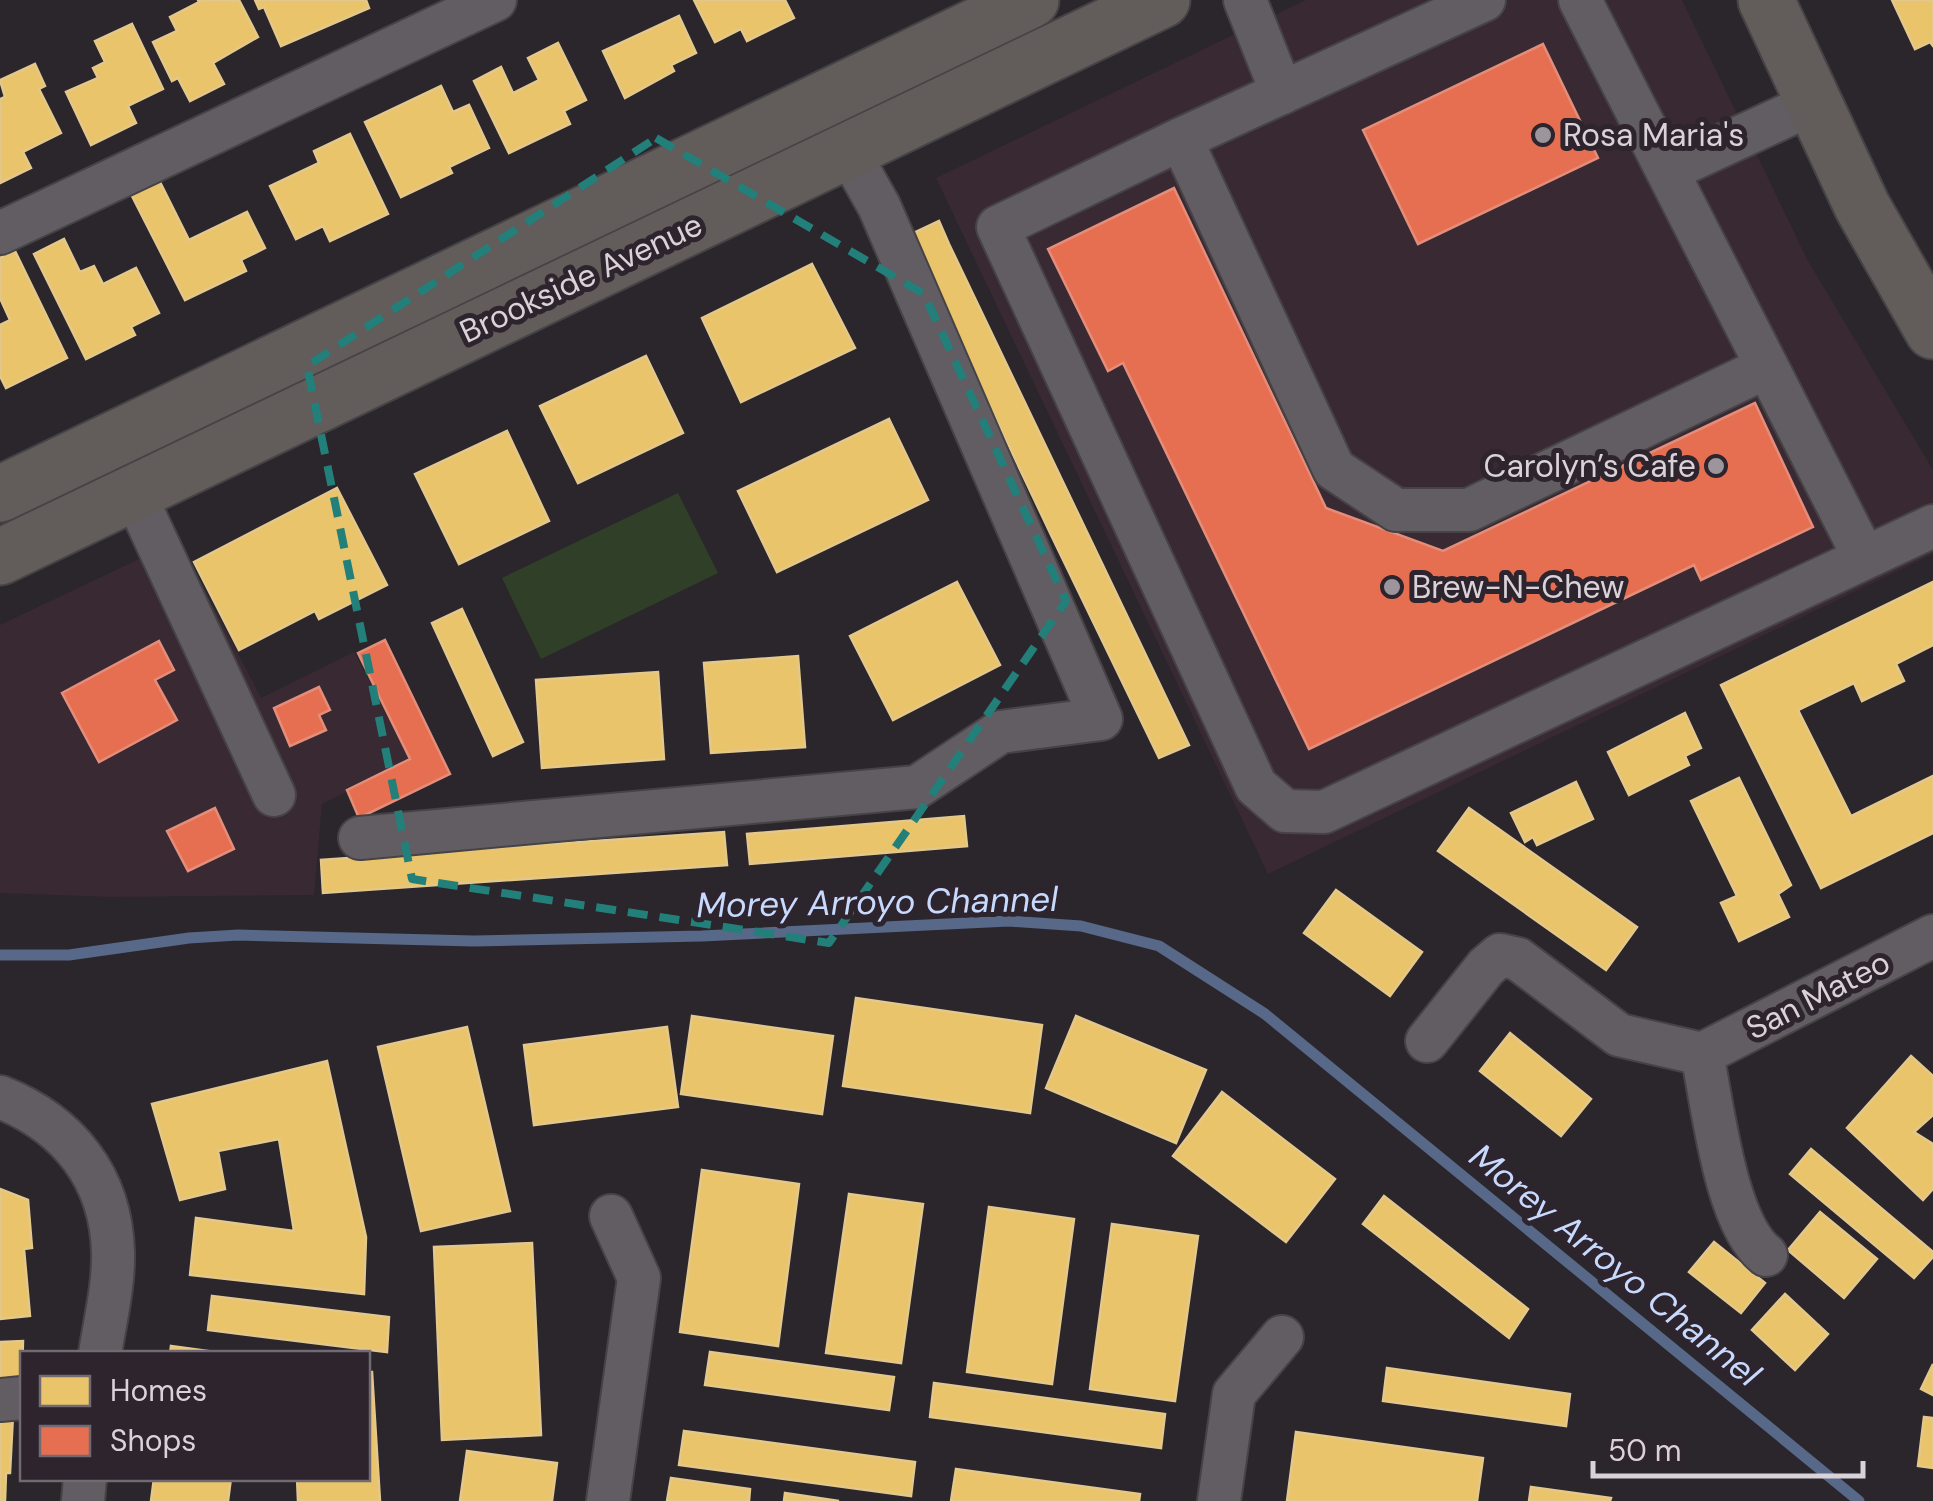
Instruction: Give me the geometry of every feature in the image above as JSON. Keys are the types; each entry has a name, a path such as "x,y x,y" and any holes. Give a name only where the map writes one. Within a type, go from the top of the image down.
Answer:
{"main road":[{"name":"Brookside Avenue","path":"0,494 1031,0"},
{"name":"Brookside Avenue","path":"0,557 1162,0"},
{"path":"1766,0 1862,206 1933,331"}],"street":[{"path":"0,233 495,0"},
{"path":"1245,0 1282,93"},
{"path":"1484,0 998,226 1256,786 1284,811 1324,812 1933,526"},
{"path":"1580,0 1864,557"},
{"path":"1669,170 1814,103"},
{"path":"1181,139 1334,469 1396,510 1469,510 1766,367"},
{"path":"360,838 917,787 1000,732 1101,719 879,206 848,152"},
{"path":"134,493 274,795"},
{"name":"San Mateo","path":"1702,1054 1933,936"},
{"path":"1427,1040 1500,955 1518,958 1619,1036 1702,1054 1736,1211 1752,1244 1766,1255"},
{"path":"0,1098 17,1104 58,1131 95,1173 106,1204 114,1255 100,1351"},
{"path":"608,1501 639,1278 611,1216"},
{"path":"1219,1501 1234,1394 1282,1337"}],"highlighted area":[{"path":"656,138 924,294 1066,601 829,943 412,879 307,366"}],"shaded area":[{"path":"1306,0 1682,0 1808,261 1933,470 1933,554 1268,874 936,178"},
{"path":"179,540 261,698 354,652 412,760 322,804 314,895 111,897 0,893 0,625"}],"green space":[{"path":"678,493 718,573 541,659 502,578"}],"building: Homes":[{"path":"198,0 239,0 258,37 213,63 224,84 190,101 178,78 172,81 153,42 177,31 170,17"},
{"path":"255,0 366,0 369,8 281,46 264,7 259,9"},
{"path":"694,0 785,0 794,18 747,41 741,29 715,42"},
{"path":"1892,0 1933,0 1933,46 1930,42 1915,49"},
{"path":"679,16 696,53 671,65 674,71 625,98 603,51"},
{"path":"132,24 163,89 128,106 136,123 91,145 66,92 98,78 93,68 105,62 95,41"},
{"path":"558,43 586,100 564,111 570,124 509,153 474,81 501,67 513,93 539,80 528,58"},
{"path":"35,64 45,86 39,89 61,133 23,152 31,168 0,183 0,99 5,97 0,80"},
{"path":"441,86 453,112 469,105 489,148 449,167 452,173 401,197 365,122"},
{"path":"350,134 388,214 330,241 323,226 296,239 270,186 319,163 314,151"},
{"path":"159,180 189,240 247,212 265,248 241,260 246,271 185,300 131,194"},
{"path":"939,221 1189,745 1159,758 1052,537 909,235"},
{"path":"64,239 80,272 94,266 103,284 136,268 159,313 131,327 135,335 86,359 34,254"},
{"path":"15,251 67,358 6,388 0,376 0,325 10,320 0,298 0,258"},
{"path":"812,264 855,348 741,402 702,318"},
{"path":"646,356 683,433 578,483 540,406"},
{"path":"889,419 928,500 777,572 738,491"},
{"path":"507,431 549,521 459,564 415,474"},
{"path":"337,488 387,585 319,619 315,611 239,650 194,562"},
{"path":"957,582 1000,665 893,720 850,636"},
{"path":"1933,582 1933,645 1896,664 1904,681 1862,701 1854,683 1798,710 1851,816 1933,776 1933,833 1821,888 1721,685"},
{"path":"462,609 523,742 493,756 432,623"},
{"path":"798,656 805,747 711,753 704,663"},
{"path":"658,672 664,759 542,768 536,680"},
{"path":"1685,713 1701,748 1685,756 1689,765 1629,795 1608,752"},
{"path":"1739,778 1791,885 1778,894 1789,917 1739,941 1721,903 1737,896 1691,801"},
{"path":"1576,782 1593,819 1537,845 1533,837 1525,842 1511,813"},
{"path":"1469,808 1637,927 1606,970 1438,851"},
{"path":"964,816 967,846 750,864 747,834"},
{"path":"724,832 727,865 323,893 321,860"},
{"path":"1336,890 1422,952 1390,996 1304,933"},
{"path":"856,998 1042,1025 1030,1113 843,1086"},
{"path":"692,1016 833,1036 822,1114 681,1094"},
{"path":"1076,1016 1206,1070 1176,1143 1046,1088"},
{"path":"467,1027 510,1211 421,1231 378,1047"},
{"path":"667,1027 678,1107 534,1125 524,1045"},
{"path":"1510,1033 1591,1099 1561,1136 1480,1071"},
{"path":"1911,1056 1933,1076 1933,1115 1914,1132 1933,1144 1933,1189 1923,1200 1847,1128"},
{"path":"327,1061 366,1237 364,1294 190,1275 196,1218 294,1231 279,1139 218,1151 225,1189 180,1200 152,1104"},
{"path":"1222,1092 1335,1179 1286,1242 1173,1156"},
{"path":"1811,1149 1933,1252 1914,1278 1790,1174"},
{"path":"702,1170 799,1184 778,1346 680,1332"},
{"path":"0,1189 28,1200 32,1248 24,1249 30,1316 0,1319"},
{"path":"849,1194 923,1204 901,1363 826,1353"},
{"path":"1384,1196 1528,1309 1509,1338 1363,1224"},
{"path":"989,1207 1074,1219 1052,1384 967,1372"},
{"path":"1820,1212 1877,1259 1844,1298 1788,1250"},
{"path":"1112,1224 1198,1236 1175,1401 1090,1389"},
{"path":"1714,1242 1765,1283 1741,1313 1689,1272"},
{"path":"532,1243 541,1435 442,1440 434,1247"},
{"path":"1785,1294 1828,1334 1795,1370 1752,1330"},
{"path":"212,1296 389,1317 387,1352 208,1330"},
{"path":"23,1341 20,1377 0,1379 0,1342"},
{"path":"171,1346 208,1351 170,1351"},
{"path":"710,1352 894,1377 889,1410 705,1385"},
{"path":"1933,1364 1933,1395 1921,1389"},
{"path":"1387,1368 1570,1394 1566,1426 1383,1401"},
{"path":"372,1372 380,1501 298,1501 297,1481 370,1481"},
{"path":"934,1383 1165,1414 1161,1448 930,1417"},
{"path":"0,1414 13,1415 5,1501 0,1501"},
{"path":"1924,1417 1933,1418 1933,1468 1918,1466"},
{"path":"684,1431 915,1462 911,1496 679,1465"},
{"path":"1296,1432 1483,1458 1477,1501 1287,1501"},
{"path":"467,1451 557,1463 552,1501 460,1501"},
{"path":"956,1469 1140,1494 1139,1501 951,1501"},
{"path":"671,1478 750,1489 749,1501 667,1501"},
{"path":"154,1481 231,1481 228,1501 151,1501"},
{"path":"1531,1487 1611,1498 1529,1501"},
{"path":"785,1493 839,1501 784,1501"}],"building: Shops":[{"path":"1543,44 1598,158 1418,244 1363,130"},
{"path":"1174,188 1326,508 1443,551 1755,403 1813,527 1701,580 1694,565 1309,749 1123,363 1108,371 1048,249"},
{"path":"385,640 450,774 359,818 347,790 410,759 358,653"},
{"path":"159,641 174,670 155,680 177,720 99,762 62,693"},
{"path":"319,687 330,710 319,715 326,730 290,746 274,708"},
{"path":"215,808 234,849 188,871 167,831"}],"waterway":[{"name":"Morey Arroyo Channel","path":"0,955 69,955 238,935 474,941 702,936 1009,921 1081,926 1159,946 1265,1014 1859,1501"}],"place":[{"name":"Rosa Maria's","path":"1543,135"},
{"name":"Carolyn’s Cafe","path":"1716,466"},
{"name":"Brew-N-Chew","path":"1392,587"}]}
